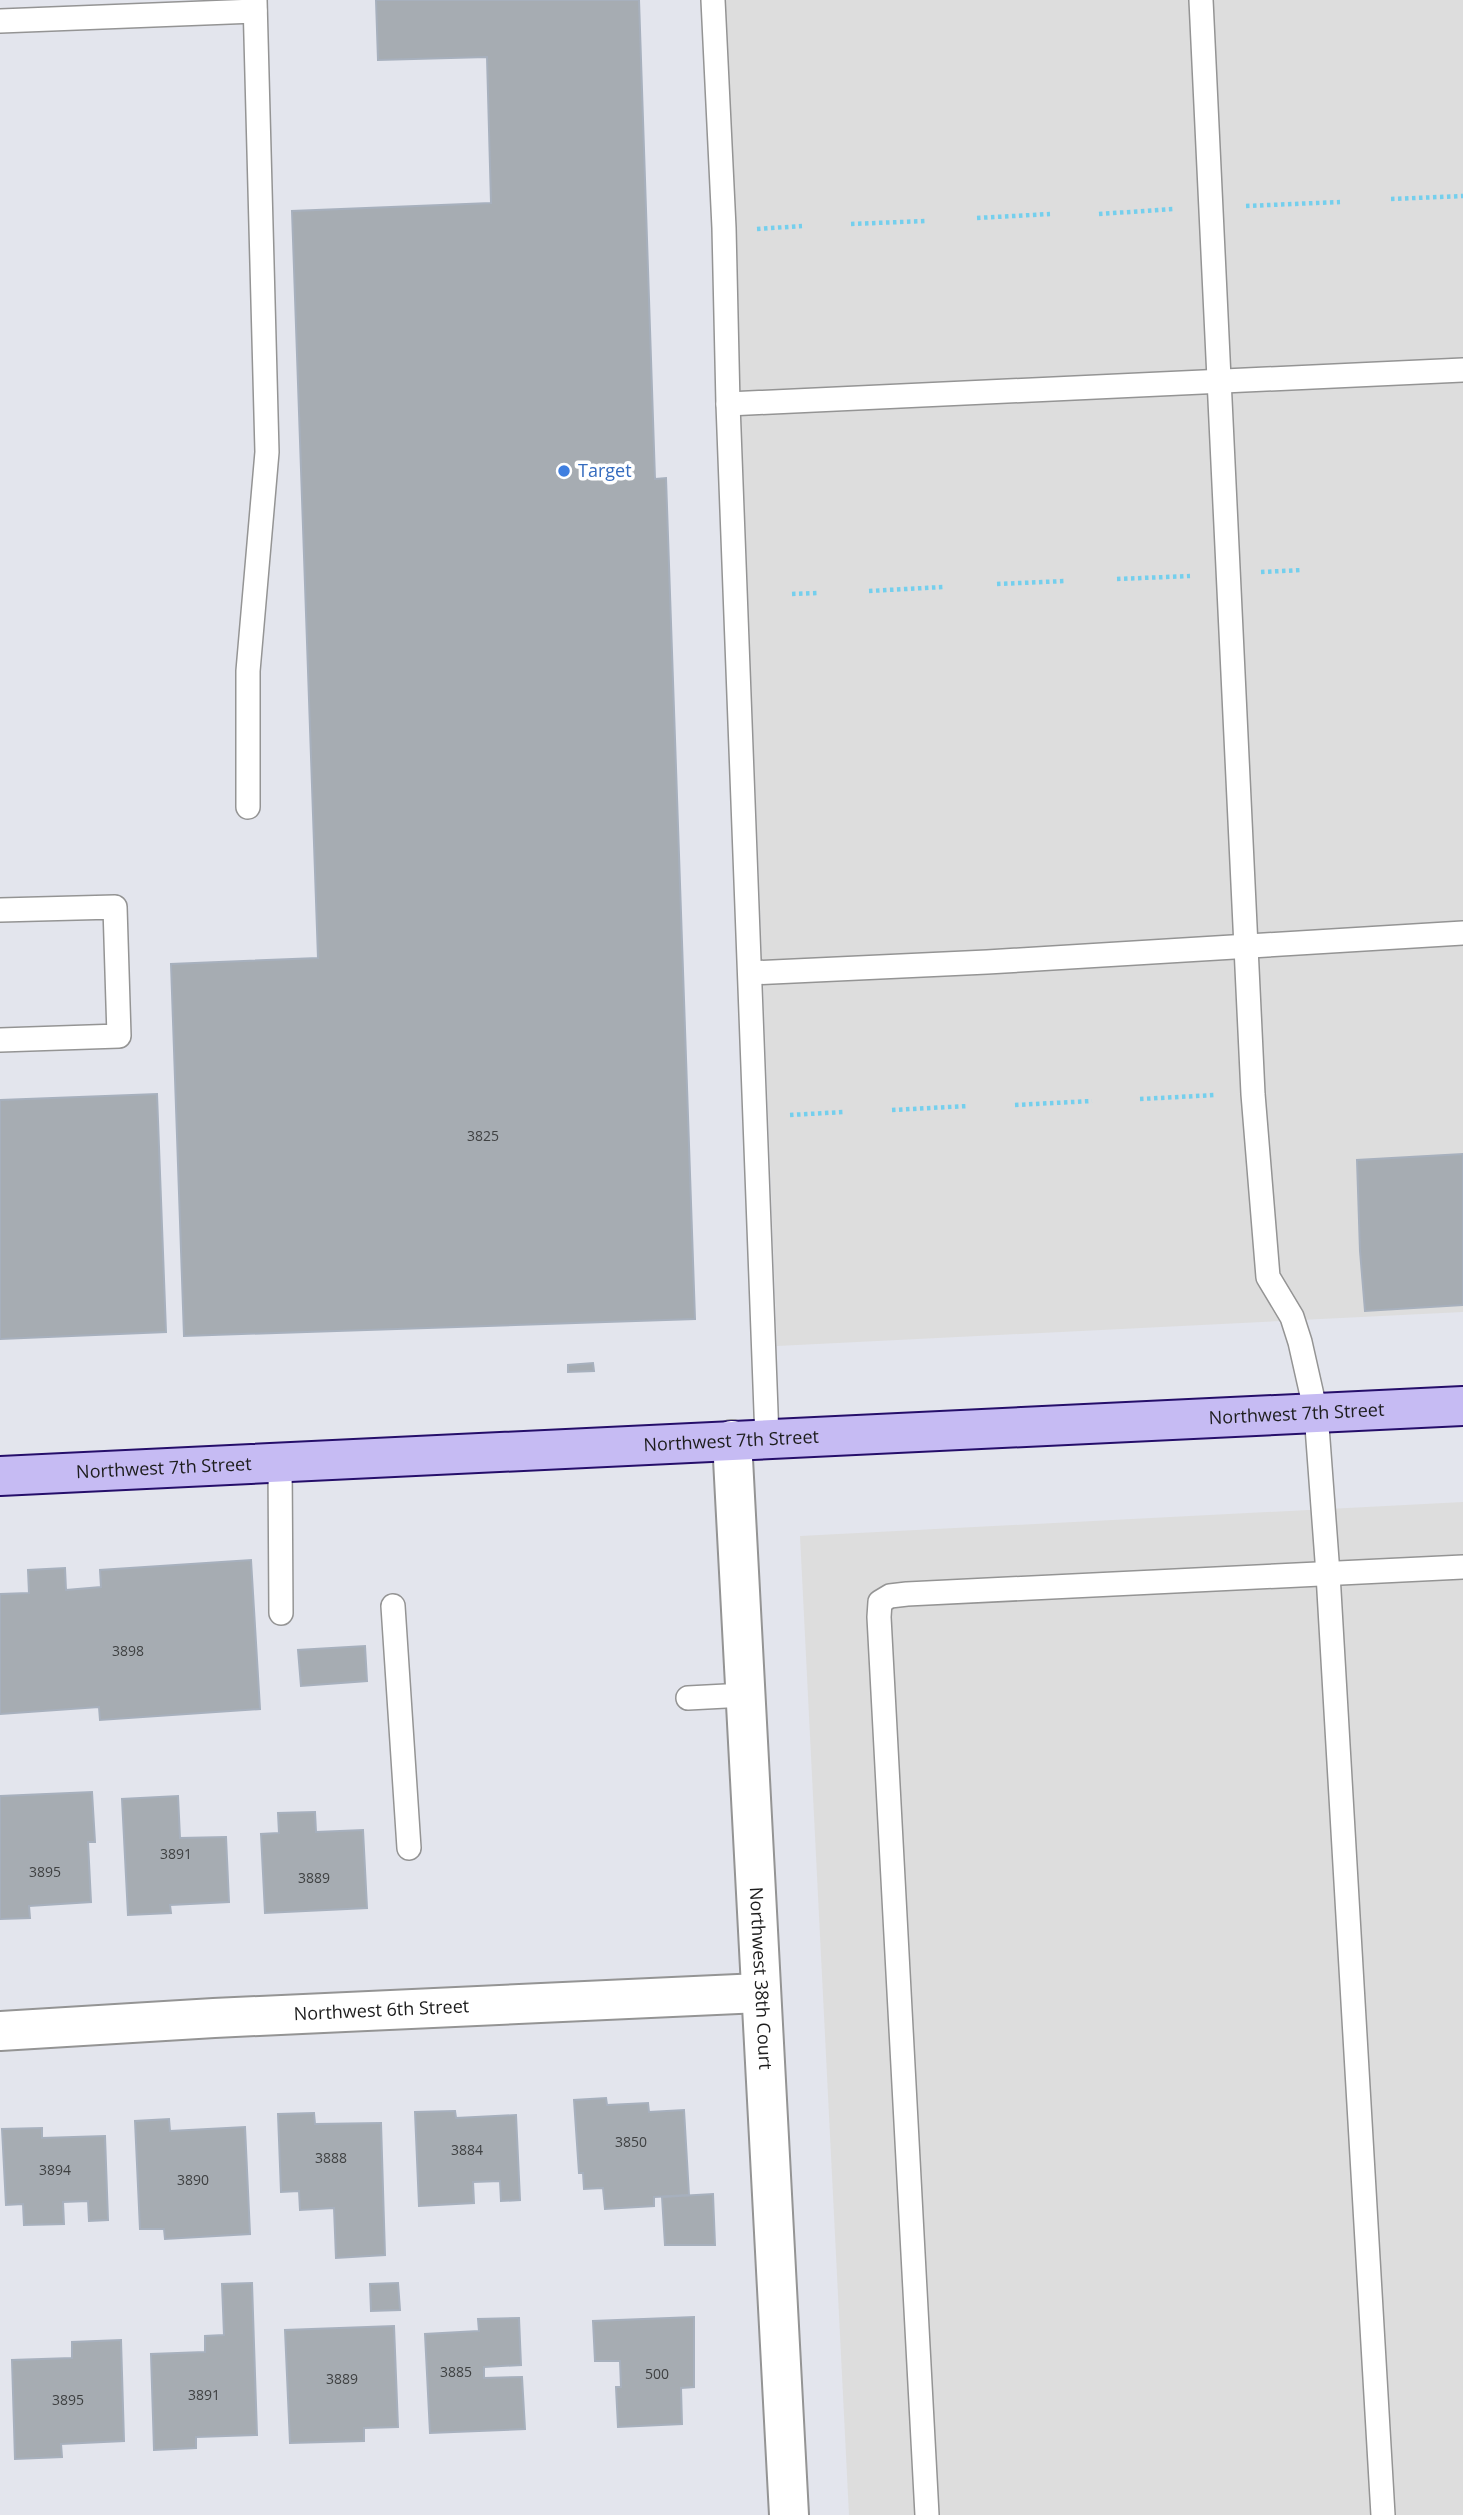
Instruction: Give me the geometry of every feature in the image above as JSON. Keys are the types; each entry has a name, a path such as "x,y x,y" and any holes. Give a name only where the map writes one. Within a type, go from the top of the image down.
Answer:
{"main road":[{"name":"Northwest 7th Street","path":"0,1476 1463,1406"}],"street":[{"name":"Northwest 38th Court","path":"750,1439 745,1695 789,2515"},
{"name":"Northwest 6th Street","path":"0,2031 228,2017 760,1993"}],"lane":[{"path":"713,0 724,228 728,404 750,974 750,1439"},
{"path":"1201,0 1253,1094 1266,1265 1273,1288 1292,1317 1316,1413 1328,1574 1383,2515"},
{"path":"0,21 255,6 267,452 248,671 248,807"},
{"path":"728,404 1463,370"},
{"path":"0,911 115,907 119,1036 0,1040"},
{"path":"750,974 1463,933"},
{"path":"280,1462 282,1613"},
{"path":"927,2515 880,1602 890,1596 907,1594 1463,1567"},
{"path":"393,1606 409,1848"},
{"path":"688,1698 745,1695"}],"path":[{"path":"1391,199 1463,196"},
{"path":"1244,206 1340,202"},
{"path":"1099,214 1174,209"},
{"path":"977,218 1050,214"},
{"path":"851,224 925,221"},
{"path":"757,229 802,226"},
{"path":"1261,572 1302,570"},
{"path":"1117,579 1190,576"},
{"path":"997,584 1066,582"},
{"path":"869,591 943,587"},
{"path":"792,594 818,593"},
{"path":"1140,1099 1215,1095"},
{"path":"1015,1105 1092,1101"},
{"path":"892,1110 968,1106"},
{"path":"805,1114 844,1112"}],"shaded area":[{"path":"725,0 1463,0 1463,1312 777,1346"},
{"path":"1463,1502 1463,2515 849,2515 800,1536"}],"building":[{"path":"376,0 639,0 655,479 666,478 695,1319 184,1336 171,964 318,958 292,211 491,203 487,57 378,60"},
{"path":"157,1094 166,1332 0,1339 0,1100"},
{"path":"1463,1154 1463,1305 1365,1311 1357,1160"},
{"path":"593,1363 594,1371 568,1372 568,1365"},
{"path":"251,1560 260,1709 100,1720 99,1707 0,1714 0,1594 29,1593 28,1570 65,1568 66,1590 101,1587 100,1570"},
{"path":"365,1646 367,1681 301,1686 298,1650"},
{"path":"92,1792 95,1842 88,1842 91,1902 29,1906 30,1918 0,1919 0,1796"},
{"path":"178,1796 180,1838 226,1837 229,1902 170,1905 171,1913 128,1915 122,1799"},
{"path":"315,1812 316,1832 363,1830 367,1908 265,1913 261,1834 279,1833 278,1813"},
{"path":"606,2098 607,2105 648,2103 649,2112 684,2110 689,2195 654,2197 654,2206 605,2209 603,2188 584,2189 583,2173 579,2173 574,2100"},
{"path":"455,2111 456,2118 516,2115 520,2200 501,2201 500,2181 473,2182 474,2203 419,2206 415,2112"},
{"path":"314,2113 315,2124 381,2123 385,2255 336,2258 334,2208 300,2210 299,2191 281,2192 278,2114"},
{"path":"169,2119 170,2131 245,2127 250,2234 165,2239 164,2229 140,2229 135,2121"},
{"path":"42,2128 42,2138 105,2136 108,2220 89,2221 88,2201 63,2202 64,2224 24,2225 23,2204 6,2205 2,2129"},
{"path":"713,2194 715,2245 665,2245 662,2197"},
{"path":"252,2283 257,2435 196,2437 196,2448 154,2450 151,2354 205,2352 205,2336 224,2335 222,2284"},
{"path":"398,2283 400,2310 371,2311 370,2284"},
{"path":"694,2317 694,2387 681,2388 682,2424 618,2427 616,2387 621,2387 620,2361 595,2361 593,2321"},
{"path":"519,2318 521,2365 484,2367 484,2378 522,2377 525,2429 430,2433 425,2334 479,2331 478,2319"},
{"path":"394,2326 398,2427 364,2428 364,2441 290,2443 285,2330"},
{"path":"121,2340 124,2441 61,2444 62,2457 15,2459 12,2360 72,2358 72,2342"}],"place":[{"name":"Target","path":"564,471"}]}
